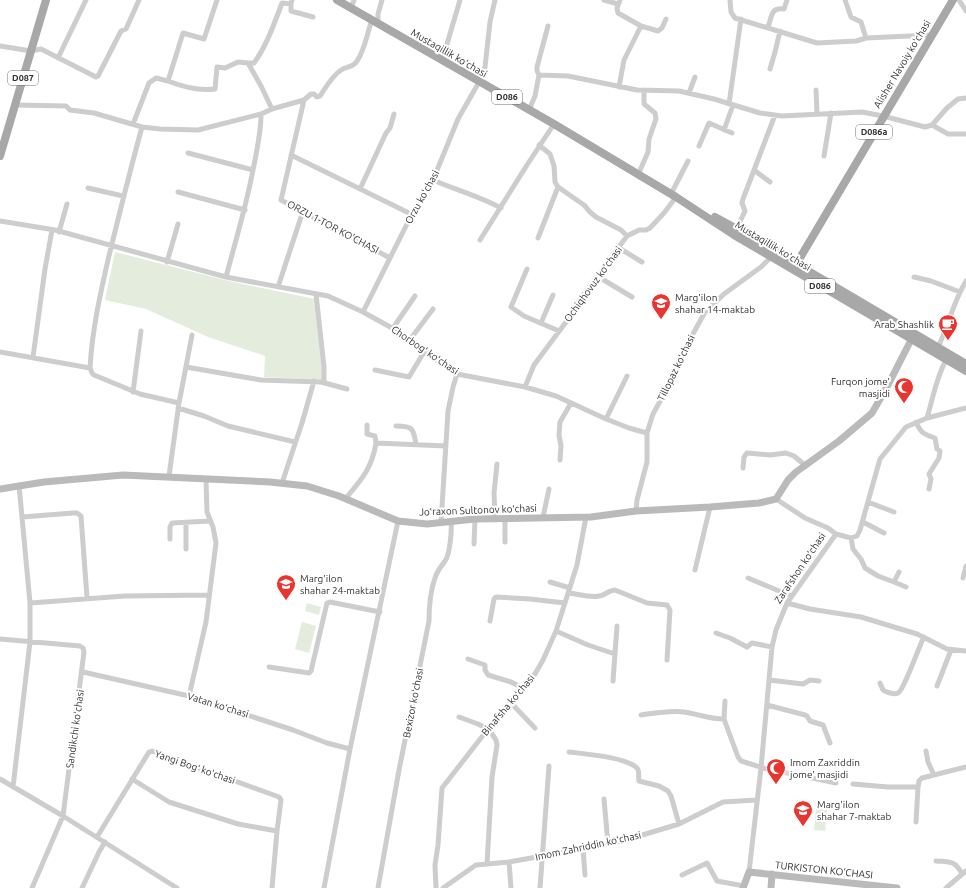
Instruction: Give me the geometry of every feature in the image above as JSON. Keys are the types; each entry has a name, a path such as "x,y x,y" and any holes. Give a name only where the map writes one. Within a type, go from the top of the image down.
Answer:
{"main road":[{"name":"D087","path":"0,156 46,0"},
{"name":"Mustaqillik koʻchasi","path":"337,0 352,4 375,22 554,124 673,196 966,364"},
{"name":"Alisher Navoiy koʻchasi","path":"794,266 952,0"},
{"name":"Mustaqillik koʻchasi","path":"736,232 771,257 794,266 911,340 966,371"}],"street":[{"path":"58,58 86,0"},
{"path":"0,46 31,51 41,49 94,77 98,76 121,30 126,29 139,0"},
{"path":"168,81 183,33 204,39 218,0"},
{"path":"15,105 66,106 70,110 94,113 142,127 160,129 198,130 261,114 272,109 304,100 311,94 314,94 317,97 320,96 333,77 342,69 352,66 357,62 375,22 382,0"},
{"path":"442,61 460,0"},
{"name":"Orzu koʻchasi","path":"363,312 390,258 433,180 458,119 479,82 484,67 490,22 495,0"},
{"path":"604,0 619,2 616,8 618,13 641,26 658,31 662,28 666,19"},
{"path":"730,0 730,8 732,15 735,18 817,43 856,41 866,38 931,35"},
{"path":"768,27 773,11 777,8 784,9 787,0"},
{"path":"845,0 851,17 861,22 866,38"},
{"path":"959,0 966,11"},
{"path":"133,124 149,83 156,78 180,86 207,90 215,89 217,67 225,68 238,62 254,63 272,31 282,3 291,2 291,11 313,17"},
{"path":"724,130 731,104 741,19"},
{"path":"529,110 535,96 539,75 537,67 548,26"},
{"path":"619,87 624,60 641,26"},
{"path":"770,69 780,31"},
{"path":"248,63 272,109"},
{"path":"539,75 568,76 619,87 644,90 679,91 760,113 775,115 862,112 884,116 925,127 932,125 947,108 958,99 966,98"},
{"path":"689,93 694,77"},
{"path":"638,175 648,152 649,139 656,119 655,113 643,101 644,90"},
{"path":"816,90 816,114"},
{"name":"ORZU 1-TOR KO'CHASI","path":"304,100 281,200 390,258"},
{"path":"226,277 245,210 261,133 261,114"},
{"path":"360,189 386,133 390,128 394,114"},
{"path":"824,156 831,114"},
{"path":"736,232 745,211 742,201 775,115"},
{"path":"699,146 708,123 732,133"},
{"path":"480,240 539,145 554,124"},
{"path":"932,125 948,134 966,134"},
{"path":"142,127 123,196 100,299 91,353 90,368 92,373 133,392 178,406 228,426 295,442"},
{"path":"539,145 550,154 554,166 555,182 558,188 584,205 596,217 621,230 627,236"},
{"path":"188,153 253,170"},
{"path":"291,155 413,215"},
{"name":"Ochiqhovuz koʻchasi","path":"525,387 534,365 627,236 639,230 646,230 650,228 664,213 688,161"},
{"path":"754,170 770,182"},
{"path":"433,180 471,195 473,194 501,208"},
{"path":"88,188 123,196"},
{"path":"538,238 558,188"},
{"path":"178,192 245,210"},
{"path":"59,232 67,204"},
{"path":"278,287 304,212"},
{"path":"0,221 52,230 111,247"},
{"path":"167,262 178,224"},
{"path":"33,357 52,230"},
{"name":"Chorbogʻ koʻchasi","path":"111,247 226,277 328,296 393,328 424,352 457,374 525,387 556,396 606,419 647,433"},
{"path":"619,248 642,262"},
{"name":"Tillopaz koʻchasi","path":"636,511 637,500 646,462 647,433 653,414 664,394 677,363 705,312 724,294 761,267 771,257"},
{"path":"527,269 511,307 524,316 559,331"},
{"path":"597,276 632,297"},
{"path":"914,277 931,281 960,292"},
{"path":"938,348 945,334 956,299 966,281"},
{"path":"316,294 324,367 324,382"},
{"path":"541,323 553,295"},
{"path":"393,328 415,296"},
{"path":"409,341 433,309"},
{"path":"133,392 141,331"},
{"path":"169,476 178,406 192,335"},
{"path":"836,534 828,528 805,518 776,499 788,480 872,413 911,340"},
{"path":"0,352 90,368"},
{"path":"375,370 409,377 424,352"},
{"path":"927,418 938,374 946,360"},
{"path":"186,367 261,380 324,382 347,389"},
{"path":"441,523 448,411 457,374"},
{"path":"606,419 627,376"},
{"path":"282,483 314,381"},
{"path":"560,460 560,422 571,403"},
{"path":"906,588 878,576 865,568 861,558 853,549 851,538 857,536 863,522 880,459 906,427 927,418 966,408"},
{"path":"916,422 921,432 935,438 936,449 940,451 939,458 929,474 931,479 929,489"},
{"path":"346,498 363,478 374,457 376,443 375,436 367,434 367,425"},
{"path":"396,426 409,426 414,433 416,444"},
{"path":"376,443 446,446"},
{"path":"743,468 744,457 747,453 770,455 786,453 794,456 806,466"},
{"path":"495,518 494,493 497,464"},
{"name":"Joʻraxon Sultonov koʻchasi","path":"0,489 52,481 123,475 169,476 206,480 282,483 307,486 346,498 398,521 427,524 495,518 586,517 636,511 759,503 776,499"},
{"path":"189,696 206,622 216,543 206,512 206,480"},
{"path":"13,786 30,642 30,604 19,485"},
{"path":"543,518 549,489"},
{"path":"868,502 894,512"},
{"path":"695,570 710,507"},
{"path":"22,517 73,513 77,513 80,516 88,598"},
{"name":"Binafsha koʻchasi","path":"436,888 435,865 442,788 488,729 524,688 535,674 543,660 556,631 570,590 577,565 586,517"},
{"path":"505,518 505,542"},
{"path":"474,544 475,519"},
{"path":"170,539 171,524 210,521"},
{"path":"324,888 350,749 398,521"},
{"name":"Bexizor koʻchasi","path":"378,888 399,770 429,621 432,590 436,576 446,559 450,543 451,521"},
{"path":"186,522 186,549"},
{"path":"863,522 884,533"},
{"name":"Zarafshon koʻchasi","path":"744,887 749,872 756,800 761,768 772,647 776,630 791,596 836,534 851,538"},
{"path":"963,578 966,566"},
{"path":"894,582 899,572"},
{"path":"748,578 791,596"},
{"path":"550,582 570,590 598,596 603,595 610,590 615,590 647,603 668,605 670,610 667,660"},
{"path":"30,604 125,596 209,596"},
{"path":"490,621 494,599 496,597 530,599 565,604"},
{"path":"269,667 311,672 327,603 330,602 380,612"},
{"path":"787,603 810,609 861,617 909,631 951,650 966,651"},
{"path":"613,681 616,626"},
{"path":"556,631 588,645 615,654"},
{"path":"716,634 730,638 747,647 752,643 772,647"},
{"path":"880,683 882,690 895,694 898,693 907,678 924,637"},
{"name":"Sandikchi koʻchasi","path":"0,639 80,646 83,648 84,652 63,816 32,888"},
{"path":"937,686 951,650"},
{"path":"468,659 485,665 485,670 488,675 511,682 524,688"},
{"name":"Vatan koʻchasi","path":"82,672 189,696 293,730 327,743 350,749"},
{"path":"769,680 801,684 810,680 818,681"},
{"path":"725,701 724,719 739,760 770,770"},
{"path":"511,703 535,728"},
{"path":"767,705 806,715 810,721 823,725 830,743"},
{"path":"641,715 663,712 684,712 706,718 724,719"},
{"path":"459,718 488,729 496,740 497,745 492,777 487,864"},
{"name":"Yangi Bogʻ koʻchasi","path":"97,837 149,752 152,751 279,797 281,800 277,831"},
{"path":"926,751 934,775"},
{"path":"569,752 615,759 636,768 638,771 639,780 663,788 670,794 679,824"},
{"path":"540,888 549,766"},
{"path":"916,822 918,787 920,779 966,767"},
{"path":"803,776 836,783"},
{"path":"0,779 63,816 177,888"},
{"path":"132,779 168,802 238,824 277,831 272,888"},
{"path":"853,784 888,787 918,787"},
{"path":"604,799 608,844"},
{"name":"Imom Zahriddin koʻchasi","path":"444,888 476,865 509,862 608,844 679,824 723,802 756,800"},
{"path":"82,888 105,842"},
{"path":"583,848 585,875"},
{"path":"936,861 954,863 964,872 946,888"},
{"path":"509,862 510,888"},
{"path":"682,875 706,863 718,881 744,887"},
{"name":"TURKISTON KO’CHASI","path":"749,872 853,886 897,888"},
{"path":"771,888 772,874"}],"green space":[{"path":"115,252 233,282 315,299 323,380 264,377 265,356 208,337 146,309 105,300"},
{"path":"307,603 321,607 319,615 305,611"},
{"path":"302,622 316,626 309,653 295,649"},
{"path":"816,809 827,810 825,831 814,830"}],"tunnel":[{"path":"770,770 803,776"}],"place":[{"name":"Marg'ilon shahar 14-maktab","path":"661,320"},
{"name":"Arab Shashlik","path":"948,341"},
{"name":"Furqon jome' masjidi","path":"904,404"},
{"name":"Marg'ilon shahar 24-maktab","path":"286,601"},
{"name":"Imom Zaxriddin jome' masjidi","path":"776,785"},
{"name":"Marg'ilon shahar 7-maktab","path":"803,827"}]}
